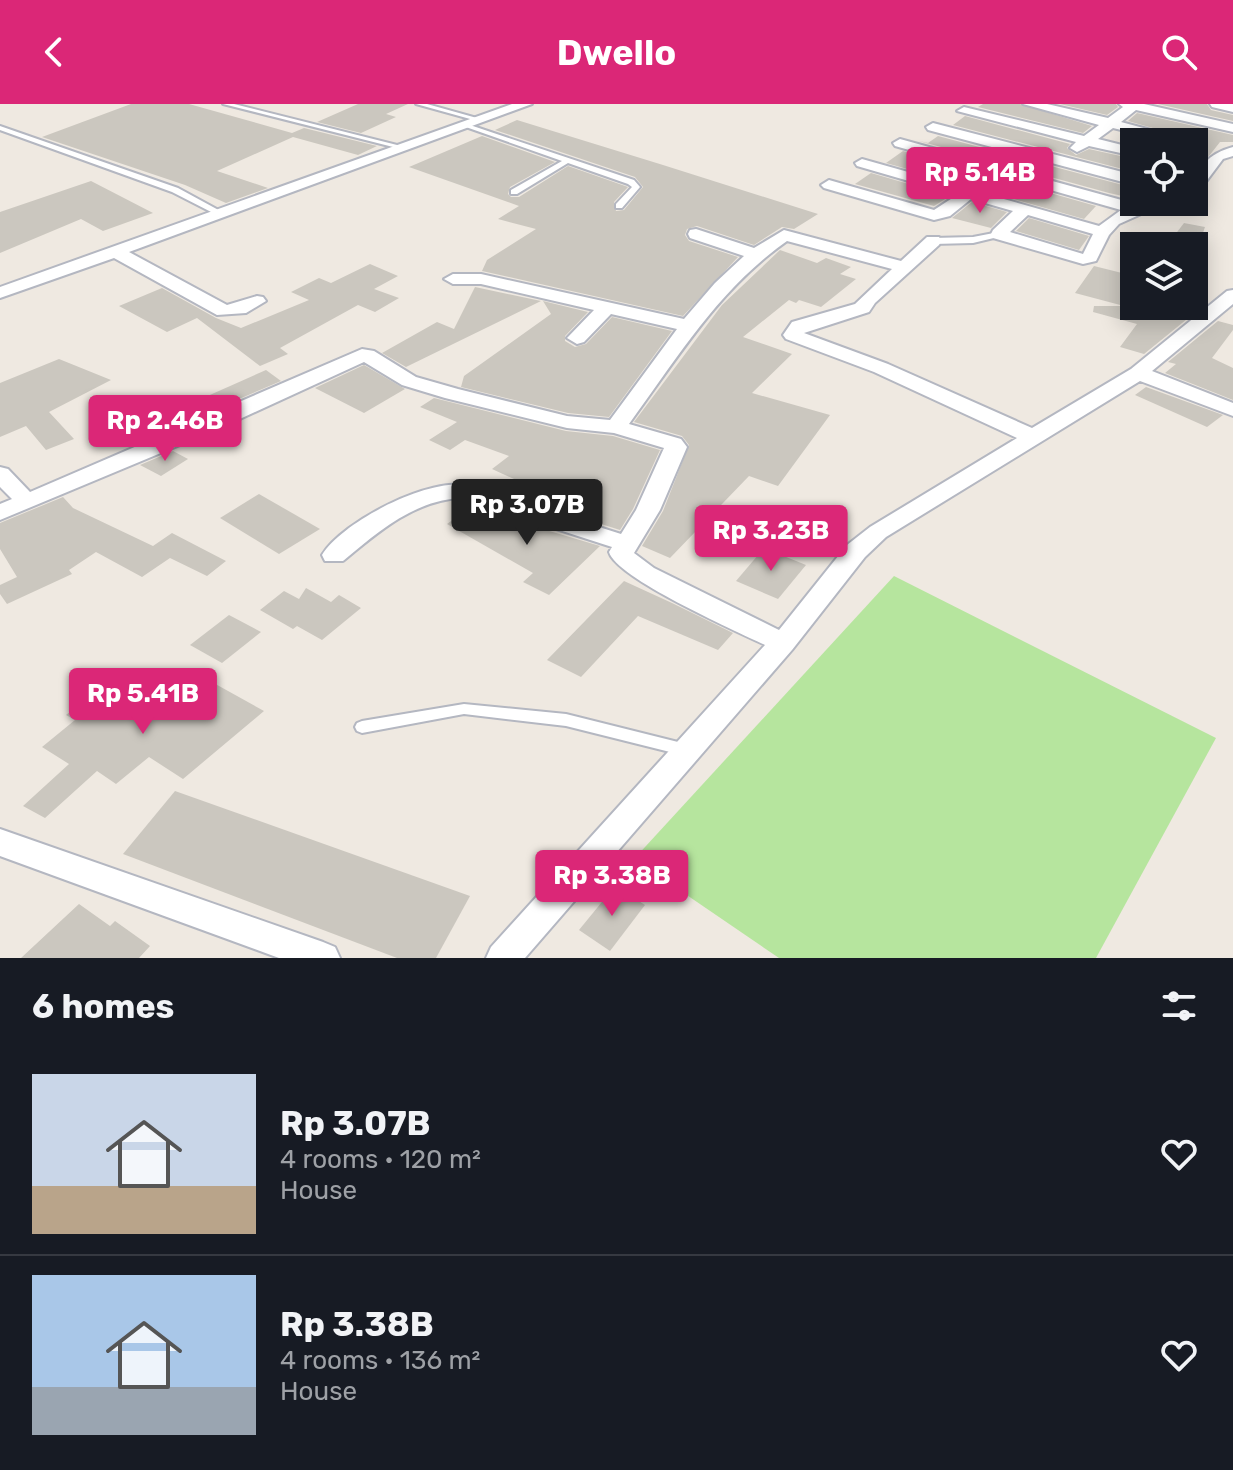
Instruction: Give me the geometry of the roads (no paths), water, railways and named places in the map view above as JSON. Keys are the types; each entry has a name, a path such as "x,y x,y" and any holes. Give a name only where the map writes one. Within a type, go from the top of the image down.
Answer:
{"street":[{"path":"0,293 525,104"},
{"path":"1030,104 1130,128"},
{"path":"1217,104 1233,108"},
{"path":"1002,204 1132,105 1233,128"},
{"path":"964,111 1120,149"},
{"path":"933,127 1120,176"},
{"path":"900,143 1120,205"},
{"path":"1208,147 1231,152"},
{"path":"1208,164 1231,152"},
{"path":"862,163 1103,232"},
{"path":"829,185 934,215 944,213 968,194"},
{"path":"1023,211 999,234 1083,259 1090,257 1103,232 1125,216"},
{"path":"696,234 756,254"},
{"path":"616,427 689,326 739,268 784,235 905,267"},
{"path":"933,241 868,299 862,308 799,326 793,335 881,368 1033,437"},
{"path":"116,252 224,311 239,309 257,301"},
{"path":"453,279 481,279 689,326"},
{"path":"503,958 783,643 856,551 878,532 1138,373 1233,295"},
{"path":"577,338 608,307"},
{"path":"0,513 208,425 362,355 409,381 452,394 567,422 616,427 676,447 648,510 621,552 622,557 645,574 783,643"},
{"path":"1138,373 1233,410"},
{"path":"0,474 27,502"},
{"path":"334,555 379,519 451,490 627,544"},
{"path":"0,842 323,958"},
{"path":"523,958 536,922"}],"lane":[{"path":"226,104 401,147"},
{"path":"419,104 631,182 636,187 619,206"},
{"path":"0,128 175,190 220,213"},
{"path":"514,192 568,160"},
{"path":"933,241 973,240 999,234"},
{"path":"362,727 464,709 566,720 686,750"}]}
